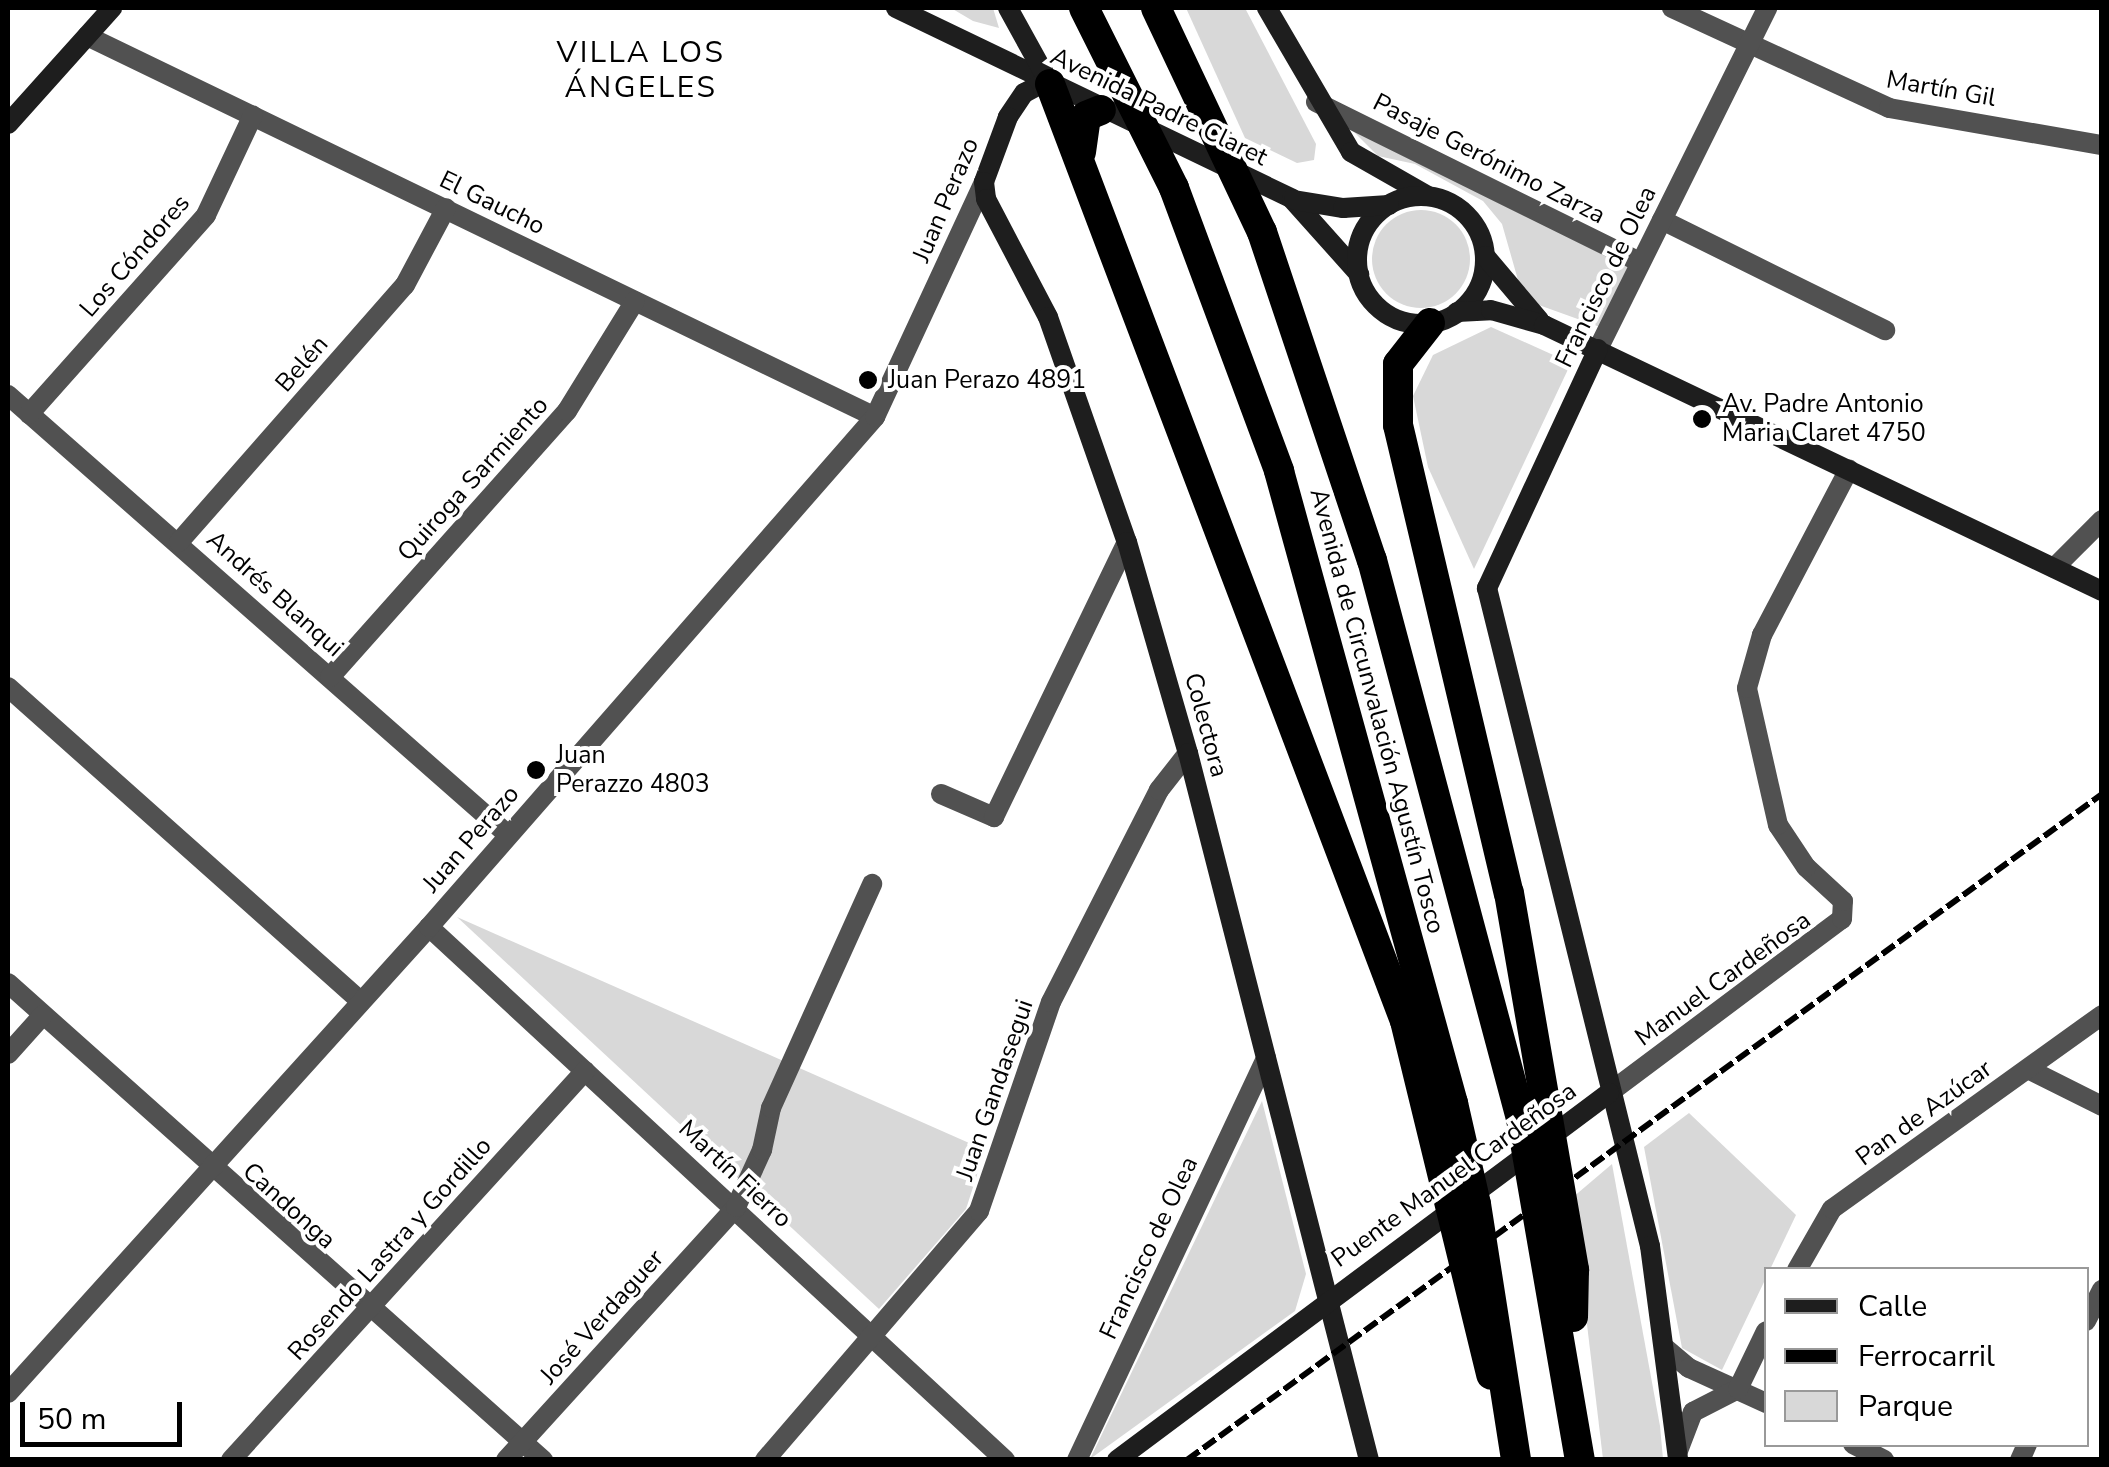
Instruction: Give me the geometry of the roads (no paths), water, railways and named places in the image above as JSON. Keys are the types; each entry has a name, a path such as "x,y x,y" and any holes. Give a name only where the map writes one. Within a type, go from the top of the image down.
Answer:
{"highway":[{"name":"Avenida de Circunvalación Agustín Tosco","path":"1084,8 1174,188 1290,509 1453,1103 1476,1204 1516,1452"},
{"name":"Avenida de Circunvalación Agustín Tosco","path":"1156,8 1262,232 1372,560 1521,1120 1580,1460"},
{"path":"1071,99 1082,155 1405,1021 1432,1118 1475,1329 1516,1452"},
{"path":"1071,99 1082,155"},
{"path":"1444,318 1402,354 1395,403 1509,892 1574,1270 1572,1405"}],"main road":[{"path":"8,124 112,8"},
{"path":"898,8 910,8"},
{"name":"Avenida Padre Claret","path":"898,8 996,52 1071,99 1284,195 1343,208 1389,205"},
{"path":"1008,8 1071,99"},
{"path":"1267,8 1316,102 1350,152 1469,217 1485,256 1544,325"},
{"name":"Juan Perazo","path":"984,182 1014,104 1071,99"},
{"name":"Colectora","path":"984,182 992,214 1066,361 1127,542 1188,752 1368,1460"},
{"name":"Avenida Padre Claret","path":"1284,195 1359,274"},
{"path":"1430,196 1389,205 1362,236 1359,274 1384,311 1444,318 1491,310 1544,325 2102,591"},
{"path":"1444,318 1480,282 1485,256"},
{"name":"Francisco de Olea","path":"1598,349 1492,571 1488,606 1563,878 1609,1094"},
{"path":"1609,1094 1650,1246 1678,1456"},
{"name":"Puente Manuel Cardeñosa","path":"1329,1298 1609,1094"},
{"path":"1117,1460 1329,1298"}],"street":[{"name":"Martín Gil","path":"1672,8 1889,108 2064,134 2102,145"},
{"name":"Francisco de Olea","path":"1598,349 1767,8"},
{"name":"El Gaucho","path":"87,36 875,417"},
{"name":"Pasaje Gerónimo Zarza","path":"1316,102 1640,262"},
{"name":"Los Cóndores","path":"28,414 206,215 252,116"},
{"name":"Juan Perazo","path":"8,1393 429,927 875,417 984,182"},
{"name":"Belén","path":"179,542 405,285 446,208"},
{"path":"1662,220 1885,330"},
{"name":"Quiroga Sarmiento","path":"330,677 567,411 635,301"},
{"name":"Andrés Blanqui","path":"8,395 507,834"},
{"name":"Manuel Cardeñosa","path":"1609,1094 1836,926 1845,911 1838,894 1806,867 1778,825 1747,688 1762,636 1850,468"},
{"path":"2054,568 2102,520"},
{"path":"942,794 994,817 1127,542"},
{"path":"8,687 361,1001"},
{"name":"Juan Gandasegui","path":"766,1460 979,1211 1051,1002 1159,790 1188,752"},
{"name":"José Verdaguer","path":"506,1460 736,1207 755,1169 771,1108 872,884"},
{"name":"Martín Fierro","path":"429,927 1005,1460"},
{"name":"Candonga","path":"8,982 210,1170 543,1460"},
{"path":"8,1054 43,1015"},
{"name":"Pan de Azúcar","path":"1799,1267 1832,1209 2102,1015"},
{"name":"Francisco de Olea","path":"1078,1460 1266,1058"},
{"path":"2028,1070 2102,1106"},
{"name":"Rosendo Lastra y Gordillo","path":"231,1460 586,1071"},
{"path":"2089,1315 2102,1290"},
{"path":"1678,1456 1693,1412 1738,1389 1764,1335"},
{"path":"1664,1348 1680,1363 1764,1402"},
{"path":"1859,1447 1884,1460"}],"railway":[{"path":"1187,1460 2102,794"}],"place":[{"name":"Juan Perazo 4891","path":"868,380"},
{"name":"Av. Padre Antonio Maria Claret 4750","path":"1702,419"},
{"name":"Juan Perazzo 4803","path":"536,770"}],"district":[{"name":"VILLA LOS ÁNGELES","path":"641,70"}]}
